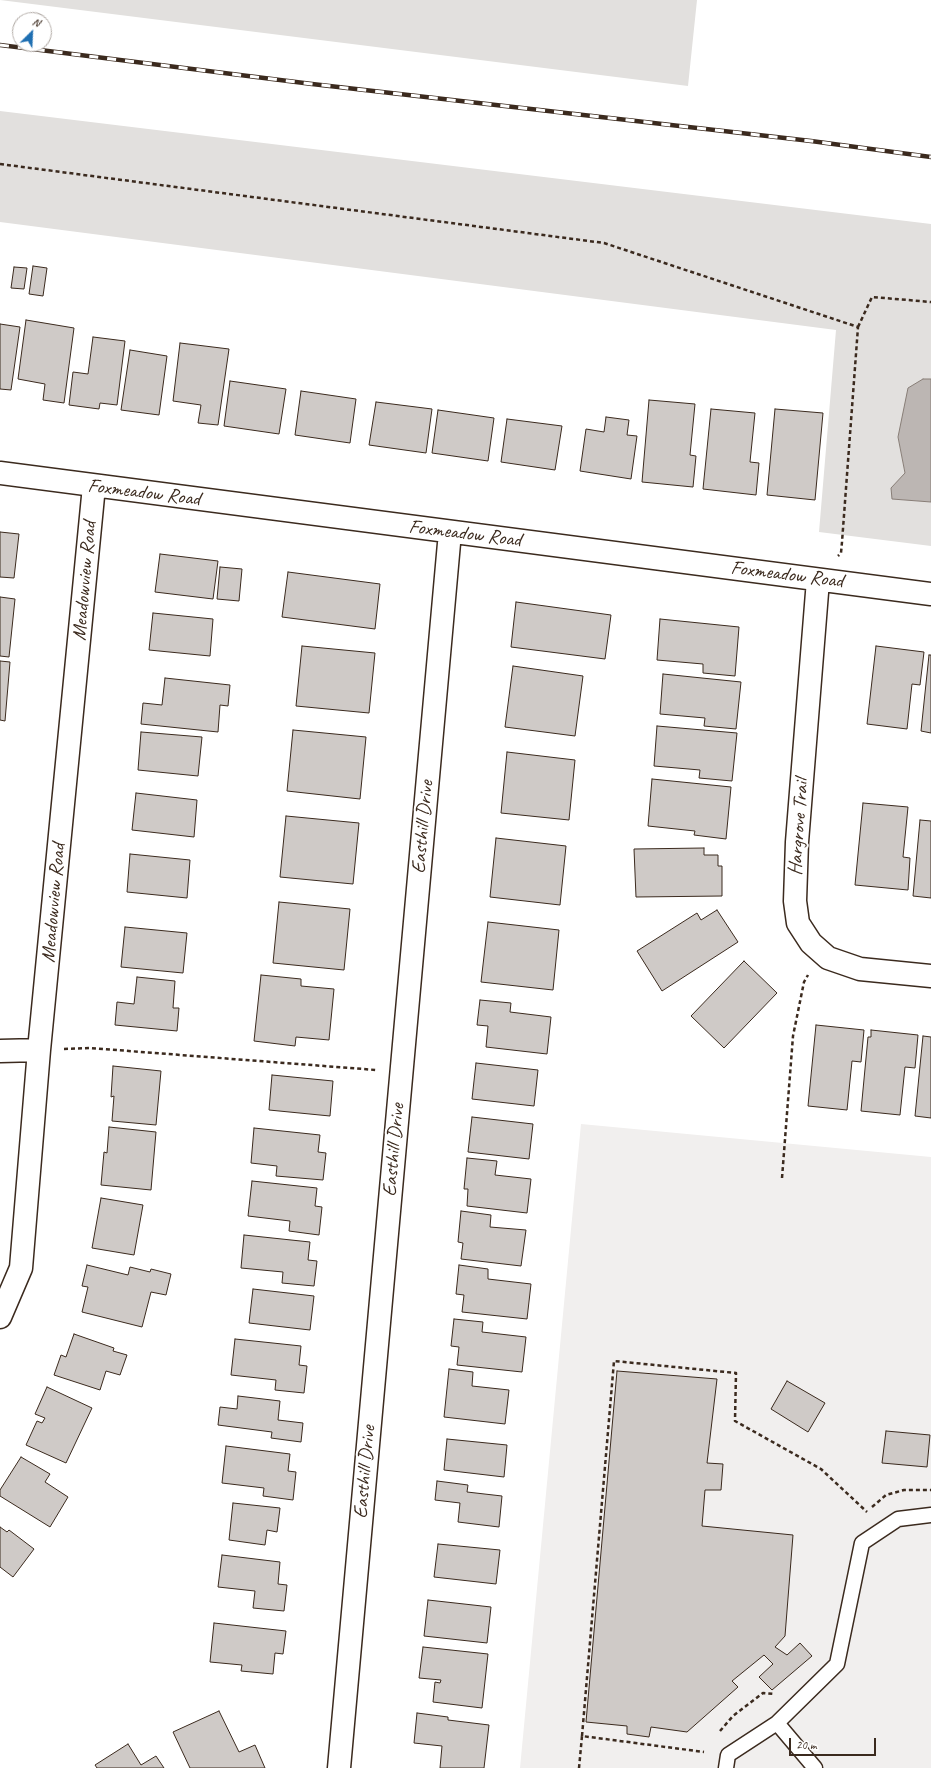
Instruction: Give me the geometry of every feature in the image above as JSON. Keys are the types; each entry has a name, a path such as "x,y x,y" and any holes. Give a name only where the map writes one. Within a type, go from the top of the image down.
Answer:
{"street":[{"name":"Foxmeadow Road","path":"0,473 931,594"},
{"name":"Meadowview Road","path":"0,1317 20,1268 94,486"},
{"name":"Easthill Drive","path":"339,1768 450,532"},
{"name":"Hargrove Trail","path":"818,580 797,842 795,901 798,923 811,943 828,958 860,969 931,976"},
{"path":"0,1051 40,1050"}],"lane":[{"path":"726,1768 728,1755 777,1723 836,1664 862,1543 898,1519 931,1514"},
{"path":"777,1723 814,1768"}],"path":[{"path":"0,164 604,243 858,327"},
{"path":"818,580 841,553 858,327 872,298 931,302"},
{"path":"782,1178 793,1036 804,982 821,952"},
{"path":"40,1050 90,1048 401,1072"},
{"path":"579,1768 614,1361 736,1373 735,1421 821,1469 867,1512"},
{"path":"862,1516 886,1495 904,1490 931,1490"},
{"path":"718,1734 733,1716 763,1693 779,1694"},
{"path":"582,1736 704,1752"},
{"path":"703,1757 704,1752 709,1746"}],"shaded area":[{"path":"0,0 697,0 688,86"},
{"path":"0,111 931,224 931,379 923,379 898,437 905,473 892,499 931,502 931,546 819,532 836,330 0,222"},
{"path":"923,379 931,379 931,502 892,499 891,488 905,473 898,437 908,388"},
{"path":"581,1124 931,1157 931,1768 520,1768"}],"building":[{"path":"33,266 47,268 43,296 29,294"},
{"path":"14,267 27,268 24,289 11,288"},
{"path":"26,320 74,328 64,403 43,400 45,384 18,379"},
{"path":"0,324 20,327 11,390 0,389"},
{"path":"93,337 125,341 117,405 100,403 99,409 69,405 73,372 88,374"},
{"path":"180,343 229,349 218,425 198,423 201,405 173,401"},
{"path":"130,350 167,356 159,415 121,410"},
{"path":"230,381 286,389 279,434 224,426"},
{"path":"301,391 356,399 350,443 295,435"},
{"path":"649,400 695,404 690,455 696,456 693,487 642,482"},
{"path":"376,402 432,409 426,453 369,445"},
{"path":"711,409 755,413 750,462 759,463 756,495 703,489"},
{"path":"775,409 823,413 815,500 767,495"},
{"path":"438,410 494,418 488,461 432,453"},
{"path":"606,417 629,420 627,435 637,436 631,479 580,471 586,429 604,432"},
{"path":"507,419 562,426 555,470 501,462"},
{"path":"0,532 19,534 14,578 0,577"},
{"path":"160,554 218,561 213,599 155,592"},
{"path":"220,567 242,569 239,601 217,599"},
{"path":"288,572 380,584 375,629 282,617"},
{"path":"0,597 15,599 9,657 0,656"},
{"path":"516,602 611,615 605,659 511,647"},
{"path":"153,613 213,619 210,656 149,650"},
{"path":"660,619 739,627 735,676 703,673 703,664 657,660"},
{"path":"302,646 375,653 369,713 296,706"},
{"path":"876,646 924,652 920,685 912,684 907,729 867,724"},
{"path":"929,655 931,655 931,733 921,731"},
{"path":"0,661 10,662 5,721 0,720"},
{"path":"513,666 583,676 575,736 505,727"},
{"path":"663,674 741,682 736,729 704,726 705,718 660,714"},
{"path":"165,678 230,685 228,706 220,705 218,732 141,724 143,703 162,705"},
{"path":"657,726 737,733 732,781 699,778 700,770 654,766"},
{"path":"293,730 366,737 360,799 287,791"},
{"path":"141,732 202,737 198,776 138,770"},
{"path":"507,752 575,760 569,820 501,813"},
{"path":"652,779 731,787 726,839 694,835 695,831 648,826"},
{"path":"136,793 197,800 194,837 132,830"},
{"path":"863,803 908,807 903,857 910,858 908,890 855,885"},
{"path":"286,816 359,823 353,884 280,877"},
{"path":"920,820 931,821 931,898 913,896"},
{"path":"496,838 566,846 560,905 490,897"},
{"path":"704,848 704,855 718,855 718,866 722,866 722,896 636,897 634,849"},
{"path":"130,854 190,860 187,898 127,892"},
{"path":"279,902 350,909 344,970 273,963"},
{"path":"717,910 738,942 662,991 637,951 697,913 701,920"},
{"path":"488,922 559,930 553,990 481,982"},
{"path":"125,927 187,933 183,973 121,967"},
{"path":"744,961 777,993 724,1048 691,1016"},
{"path":"261,975 301,979 301,986 334,989 329,1040 296,1037 295,1046 254,1041"},
{"path":"137,977 175,981 173,1008 179,1008 177,1031 115,1025 117,1002 134,1004"},
{"path":"480,1000 511,1003 510,1012 551,1017 547,1054 486,1047 488,1026 477,1025"},
{"path":"816,1025 864,1030 861,1062 852,1061 847,1110 808,1106"},
{"path":"871,1030 918,1035 915,1068 905,1067 900,1115 861,1111 868,1037 871,1037"},
{"path":"923,1036 931,1037 931,1118 915,1116"},
{"path":"476,1063 538,1070 534,1106 472,1099"},
{"path":"113,1066 161,1071 156,1125 112,1121 114,1096 111,1097"},
{"path":"272,1075 333,1081 330,1116 269,1110"},
{"path":"472,1117 533,1124 529,1159 468,1152"},
{"path":"109,1127 156,1132 151,1190 101,1185 104,1152 107,1153"},
{"path":"254,1128 320,1135 318,1152 326,1153 323,1180 276,1176 277,1166 251,1163"},
{"path":"467,1158 497,1161 495,1175 531,1179 527,1213 467,1206 468,1189 464,1189"},
{"path":"252,1181 317,1188 315,1206 322,1207 319,1235 289,1231 290,1221 248,1216"},
{"path":"101,1198 143,1205 134,1255 92,1248"},
{"path":"461,1211 491,1215 490,1227 526,1230 521,1266 461,1259 463,1243 458,1242"},
{"path":"244,1235 310,1242 308,1260 317,1261 314,1286 282,1283 283,1272 241,1268"},
{"path":"87,1265 128,1275 130,1267 150,1272 151,1269 171,1274 166,1295 151,1292 142,1327 82,1312 88,1287 82,1286"},
{"path":"459,1265 488,1269 488,1279 531,1284 527,1319 462,1312 464,1295 456,1294"},
{"path":"253,1289 314,1296 310,1330 249,1323"},
{"path":"454,1319 483,1322 482,1332 526,1337 522,1372 457,1365 459,1347 451,1346"},
{"path":"74,1334 114,1348 113,1351 127,1355 120,1375 106,1371 100,1390 54,1375 61,1355 66,1357"},
{"path":"235,1339 301,1346 299,1365 307,1366 304,1393 275,1390 276,1380 231,1375"},
{"path":"449,1369 473,1372 472,1386 509,1390 505,1424 444,1417"},
{"path":"617,1371 717,1379 707,1463 723,1464 721,1490 705,1490 702,1526 793,1535 785,1636 775,1647 787,1655 800,1643 812,1656 772,1690 759,1677 773,1664 764,1655 732,1681 738,1687 687,1732 651,1727 649,1737 627,1734 627,1726 586,1722"},
{"path":"787,1381 825,1403 808,1432 771,1409"},
{"path":"47,1387 92,1408 66,1463 26,1445 37,1421 42,1423 45,1418 35,1414"},
{"path":"238,1396 280,1401 278,1420 303,1423 301,1442 271,1438 272,1432 218,1425 220,1407 237,1409"},
{"path":"886,1431 930,1435 927,1467 882,1463"},
{"path":"447,1439 507,1445 504,1477 444,1470"},
{"path":"226,1446 290,1454 288,1471 296,1472 293,1500 263,1496 264,1488 222,1483"},
{"path":"21,1457 50,1474 45,1482 68,1497 50,1527 0,1496 0,1490"},
{"path":"437,1481 468,1485 467,1492 502,1496 499,1527 458,1522 460,1503 435,1500"},
{"path":"233,1503 280,1508 277,1532 267,1530 265,1545 229,1540"},
{"path":"0,1527 7,1532 9,1530 34,1549 13,1577 0,1567"},
{"path":"438,1544 500,1550 496,1584 434,1577"},
{"path":"222,1555 280,1562 278,1584 287,1585 284,1611 253,1608 255,1591 218,1587"},
{"path":"428,1600 491,1607 487,1643 424,1636"},
{"path":"214,1623 286,1631 283,1654 275,1653 273,1674 241,1671 242,1665 210,1662"},
{"path":"423,1647 488,1654 482,1708 433,1702 435,1682 440,1683 441,1680 419,1678"},
{"path":"219,1711 239,1752 255,1745 265,1768 190,1768 173,1732"},
{"path":"417,1713 448,1717 448,1720 489,1725 484,1768 440,1768 442,1746 414,1743"},
{"path":"128,1744 141,1765 156,1756 164,1768 97,1768 95,1765"}],"railway":[{"path":"0,45 312,84 811,141 931,157"}]}
